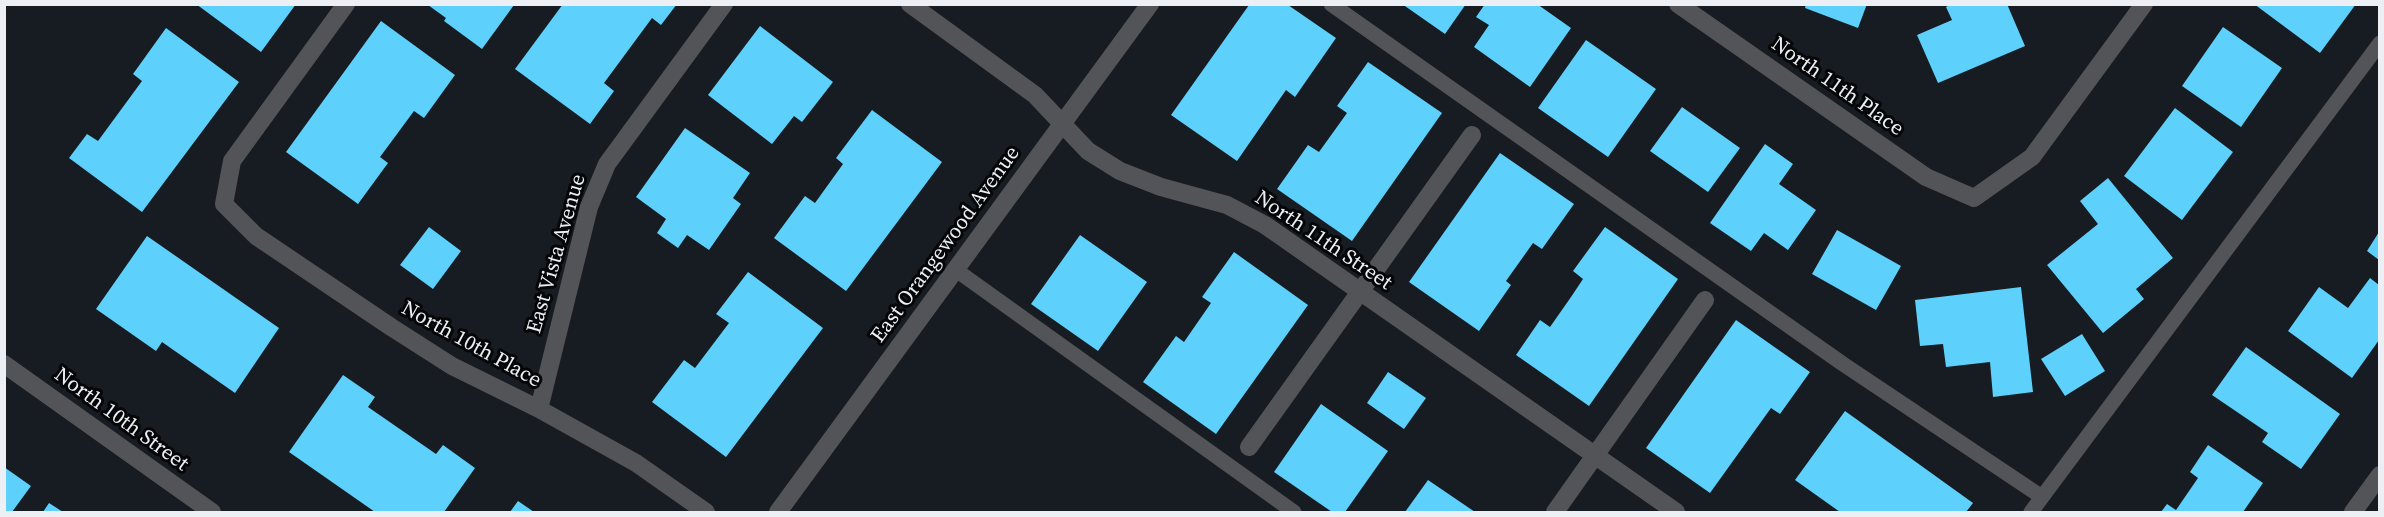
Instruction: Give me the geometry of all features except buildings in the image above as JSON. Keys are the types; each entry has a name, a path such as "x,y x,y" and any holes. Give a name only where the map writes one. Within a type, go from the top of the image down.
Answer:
{"street":[{"name":"North 10th Place","path":"346,4 232,161 224,204 256,236 390,327 452,366 538,409 636,464 706,513"},
{"name":"East Vista Avenue","path":"538,409 589,207 607,164 724,4"},
{"name":"North 11th Street","path":"910,4 1035,95 1088,150 1120,171 1161,187 1227,205 1265,225 1676,513"},
{"name":"East Orangewood Avenue","path":"778,513 1150,4"},
{"name":"North 11th Place","path":"1678,4 1926,177 1974,198 2032,157 2144,4"},
{"path":"1249,447 1472,135"},
{"path":"1556,513 1705,300"},
{"name":"North 10th Street","path":"4,364 212,513"},
{"path":"2353,513 2379,475"}],"lane":[{"path":"1331,4 1824,350 2042,497"},
{"path":"2031,513 2379,44"},
{"path":"956,270 1294,513"}]}
